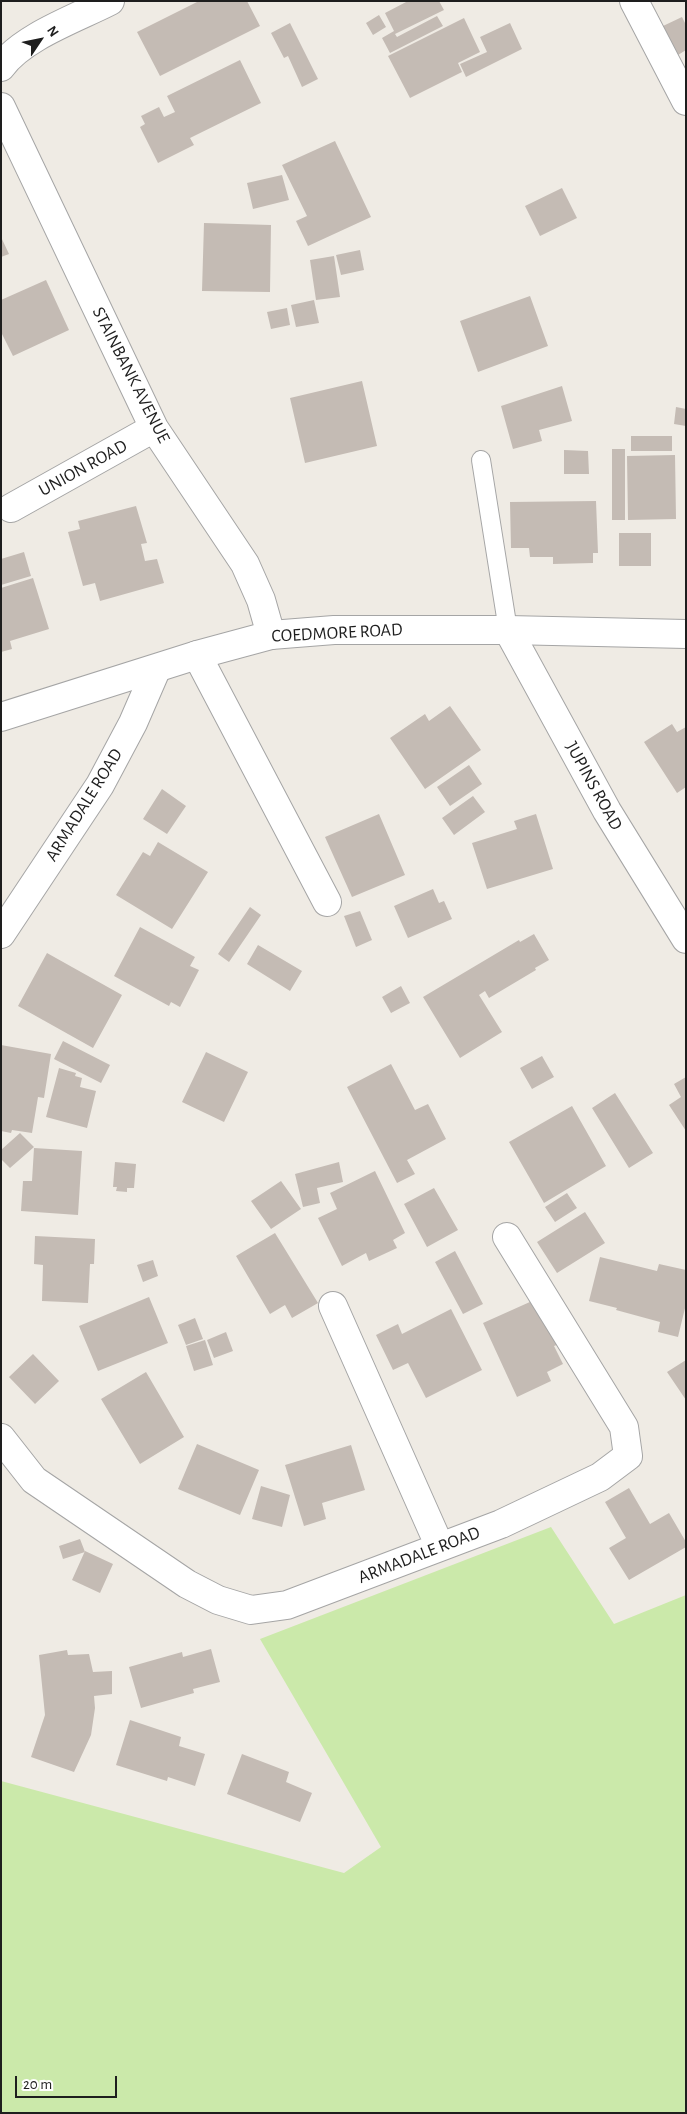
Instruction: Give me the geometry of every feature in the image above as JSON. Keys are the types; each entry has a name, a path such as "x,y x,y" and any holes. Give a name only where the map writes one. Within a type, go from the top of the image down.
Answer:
{"street":[{"path":"1,67 9,56 23,45 110,1"},
{"path":"634,1 686,101"},
{"name":"STAINBANK AVENUE","path":"1,107 154,428 245,564 262,600 271,635"},
{"name":"UNION ROAD","path":"11,508 154,428"},
{"name":"COEDMORE ROAD","path":"1,717 156,670 196,655 271,635 334,630 508,630 686,634"},
{"name":"JUPINS ROAD","path":"508,630 607,811 686,939"},
{"path":"196,655 327,902"},
{"name":"ARMADALE ROAD","path":"1,934 100,785 133,723 156,670"},
{"name":"ARMADALE ROAD","path":"1,1438 34,1480 187,1584 218,1600 251,1610 287,1605 501,1524 600,1477 628,1456 624,1427 506,1237"},
{"path":"333,1306 440,1547"}],"lane":[{"path":"481,460 508,630"}],"green space":[{"path":"551,1527 614,1624 686,1595 686,2113 1,2113 1,1781 344,1873 381,1847 260,1639"}],"building":[{"path":"199,1 247,1 260,26 160,76 137,32"},
{"path":"408,1 439,1 444,10 395,34 397,37 437,16 443,26 390,53 382,38 394,31 385,13"},
{"path":"379,15 386,27 373,35 366,23"},
{"path":"682,17 686,25 686,50 678,55 663,26"},
{"path":"464,18 480,52 458,63 462,72 410,98 388,56"},
{"path":"290,23 318,79 302,87 288,56 284,58 271,33"},
{"path":"510,23 522,49 466,77 460,64 487,52 480,37"},
{"path":"240,60 261,103 190,138 194,145 158,163 140,127 145,124 141,116 159,107 164,117 175,112 167,96"},
{"path":"335,141 371,217 308,246 296,221 307,216 282,165"},
{"path":"282,175 289,200 253,209 247,183"},
{"path":"562,188 577,218 540,236 525,206"},
{"path":"204,223 271,225 270,292 202,291"},
{"path":"1,237 9,254 1,257"},
{"path":"360,250 364,270 341,275 336,255"},
{"path":"334,256 340,297 316,300 310,260"},
{"path":"46,280 69,330 13,356 1,332 1,300"},
{"path":"530,296 548,346 478,372 460,321"},
{"path":"314,300 319,323 296,327 291,305"},
{"path":"287,308 290,325 271,329 267,312"},
{"path":"362,381 377,446 305,463 290,398"},
{"path":"562,386 572,421 539,430 542,441 513,449 501,406"},
{"path":"676,407 686,409 686,426 674,424"},
{"path":"631,436 672,436 672,451 631,451"},
{"path":"612,449 625,449 625,520 612,520"},
{"path":"564,450 588,451 589,474 564,474"},
{"path":"675,455 676,519 628,520 627,456"},
{"path":"596,501 598,553 593,553 593,563 553,564 553,557 530,557 529,548 511,548 510,502"},
{"path":"136,506 147,543 141,544 145,561 157,559 164,583 100,601 95,583 83,586 68,532 80,529 78,521"},
{"path":"619,533 651,533 651,566 619,566"},
{"path":"24,552 31,576 1,585 1,559"},
{"path":"33,578 49,629 10,641 12,649 1,652 1,588"},
{"path":"450,706 481,750 425,789 390,738 425,714 429,721"},
{"path":"672,724 677,732 686,727 686,787 677,793 644,742"},
{"path":"469,765 482,784 450,806 437,787"},
{"path":"162,789 186,806 167,834 143,819"},
{"path":"473,796 485,812 454,835 442,818"},
{"path":"379,814 405,875 352,897 325,837"},
{"path":"536,814 553,869 487,889 472,843 517,829 514,821"},
{"path":"158,842 208,872 172,929 116,895 143,852 150,856"},
{"path":"433,889 439,903 444,901 452,919 408,938 394,906"},
{"path":"250,907 261,915 229,962 218,954"},
{"path":"360,911 372,940 356,947 344,916"},
{"path":"140,927 195,957 190,966 199,970 180,1007 171,1002 169,1006 114,976"},
{"path":"534,934 549,960 489,998 485,991 479,995 502,1032 460,1058 423,997 519,940 520,942"},
{"path":"258,945 302,971 290,991 247,964"},
{"path":"47,953 122,995 93,1048 18,1006"},
{"path":"401,986 410,1003 391,1013 382,997"},
{"path":"63,1041 110,1065 101,1083 54,1059"},
{"path":"1,1045 51,1054 44,1098 38,1097 32,1133 12,1130 11,1133 1,1131"},
{"path":"206,1052 248,1072 224,1122 182,1102"},
{"path":"542,1056 554,1077 532,1089 520,1068"},
{"path":"391,1064 415,1110 428,1104 446,1139 407,1160 415,1174 397,1183 347,1087"},
{"path":"59,1068 76,1073 75,1076 82,1078 80,1087 96,1091 87,1128 46,1117"},
{"path":"686,1077 686,1131 669,1105 681,1097 674,1084"},
{"path":"615,1093 653,1153 629,1168 592,1108"},
{"path":"572,1106 606,1166 544,1203 509,1142"},
{"path":"20,1133 34,1147 10,1168 1,1159 1,1150"},
{"path":"34,1148 82,1151 78,1215 21,1211 23,1181 32,1181"},
{"path":"115,1162 136,1164 134,1188 127,1188 127,1192 116,1191 117,1187 113,1187"},
{"path":"339,1162 343,1182 317,1188 320,1203 303,1207 295,1174"},
{"path":"375,1171 405,1233 393,1240 397,1248 369,1261 366,1253 342,1266 318,1218 337,1209 330,1193"},
{"path":"281,1181 301,1209 271,1229 251,1201"},
{"path":"434,1188 458,1230 427,1247 404,1204"},
{"path":"567,1193 577,1208 555,1222 545,1207"},
{"path":"585,1212 605,1243 557,1273 537,1242"},
{"path":"275,1233 318,1303 292,1318 285,1305 270,1314 236,1256"},
{"path":"35,1236 95,1239 94,1264 90,1264 88,1303 42,1301 43,1265 34,1264"},
{"path":"455,1251 483,1304 463,1314 435,1262"},
{"path":"600,1257 657,1271 659,1264 686,1270 686,1304 678,1337 658,1332 660,1322 589,1301"},
{"path":"153,1260 158,1276 143,1282 137,1265"},
{"path":"149,1297 168,1343 98,1371 79,1326"},
{"path":"541,1297 562,1343 554,1346 563,1364 547,1372 551,1381 517,1397 483,1323"},
{"path":"451,1309 482,1370 426,1398 408,1363 393,1370 376,1335 398,1324 402,1334"},
{"path":"195,1318 203,1339 186,1345 178,1325"},
{"path":"226,1332 233,1351 214,1358 207,1340"},
{"path":"205,1340 213,1365 194,1371 186,1346"},
{"path":"33,1354 59,1381 35,1404 9,1377"},
{"path":"686,1360 686,1400 667,1372"},
{"path":"146,1372 184,1437 140,1464 101,1399"},
{"path":"197,1444 259,1470 240,1515 178,1489"},
{"path":"351,1445 365,1490 322,1503 326,1519 304,1526 285,1465"},
{"path":"261,1486 290,1495 282,1527 252,1519"},
{"path":"629,1488 650,1524 669,1513 686,1542 686,1547 629,1580 609,1548 626,1538 605,1502"},
{"path":"80,1539 85,1552 63,1559 59,1546"},
{"path":"85,1551 113,1564 100,1593 72,1580"},
{"path":"211,1649 220,1682 193,1689 194,1693 141,1708 129,1667 182,1652 183,1657"},
{"path":"67,1650 68,1655 89,1654 93,1672 112,1671 112,1694 94,1696 95,1708 91,1735 74,1772 31,1757 45,1715 39,1655"},
{"path":"130,1720 181,1737 179,1746 205,1754 195,1786 168,1777 167,1781 116,1765"},
{"path":"242,1754 289,1772 286,1782 312,1793 300,1822 227,1794"}]}
